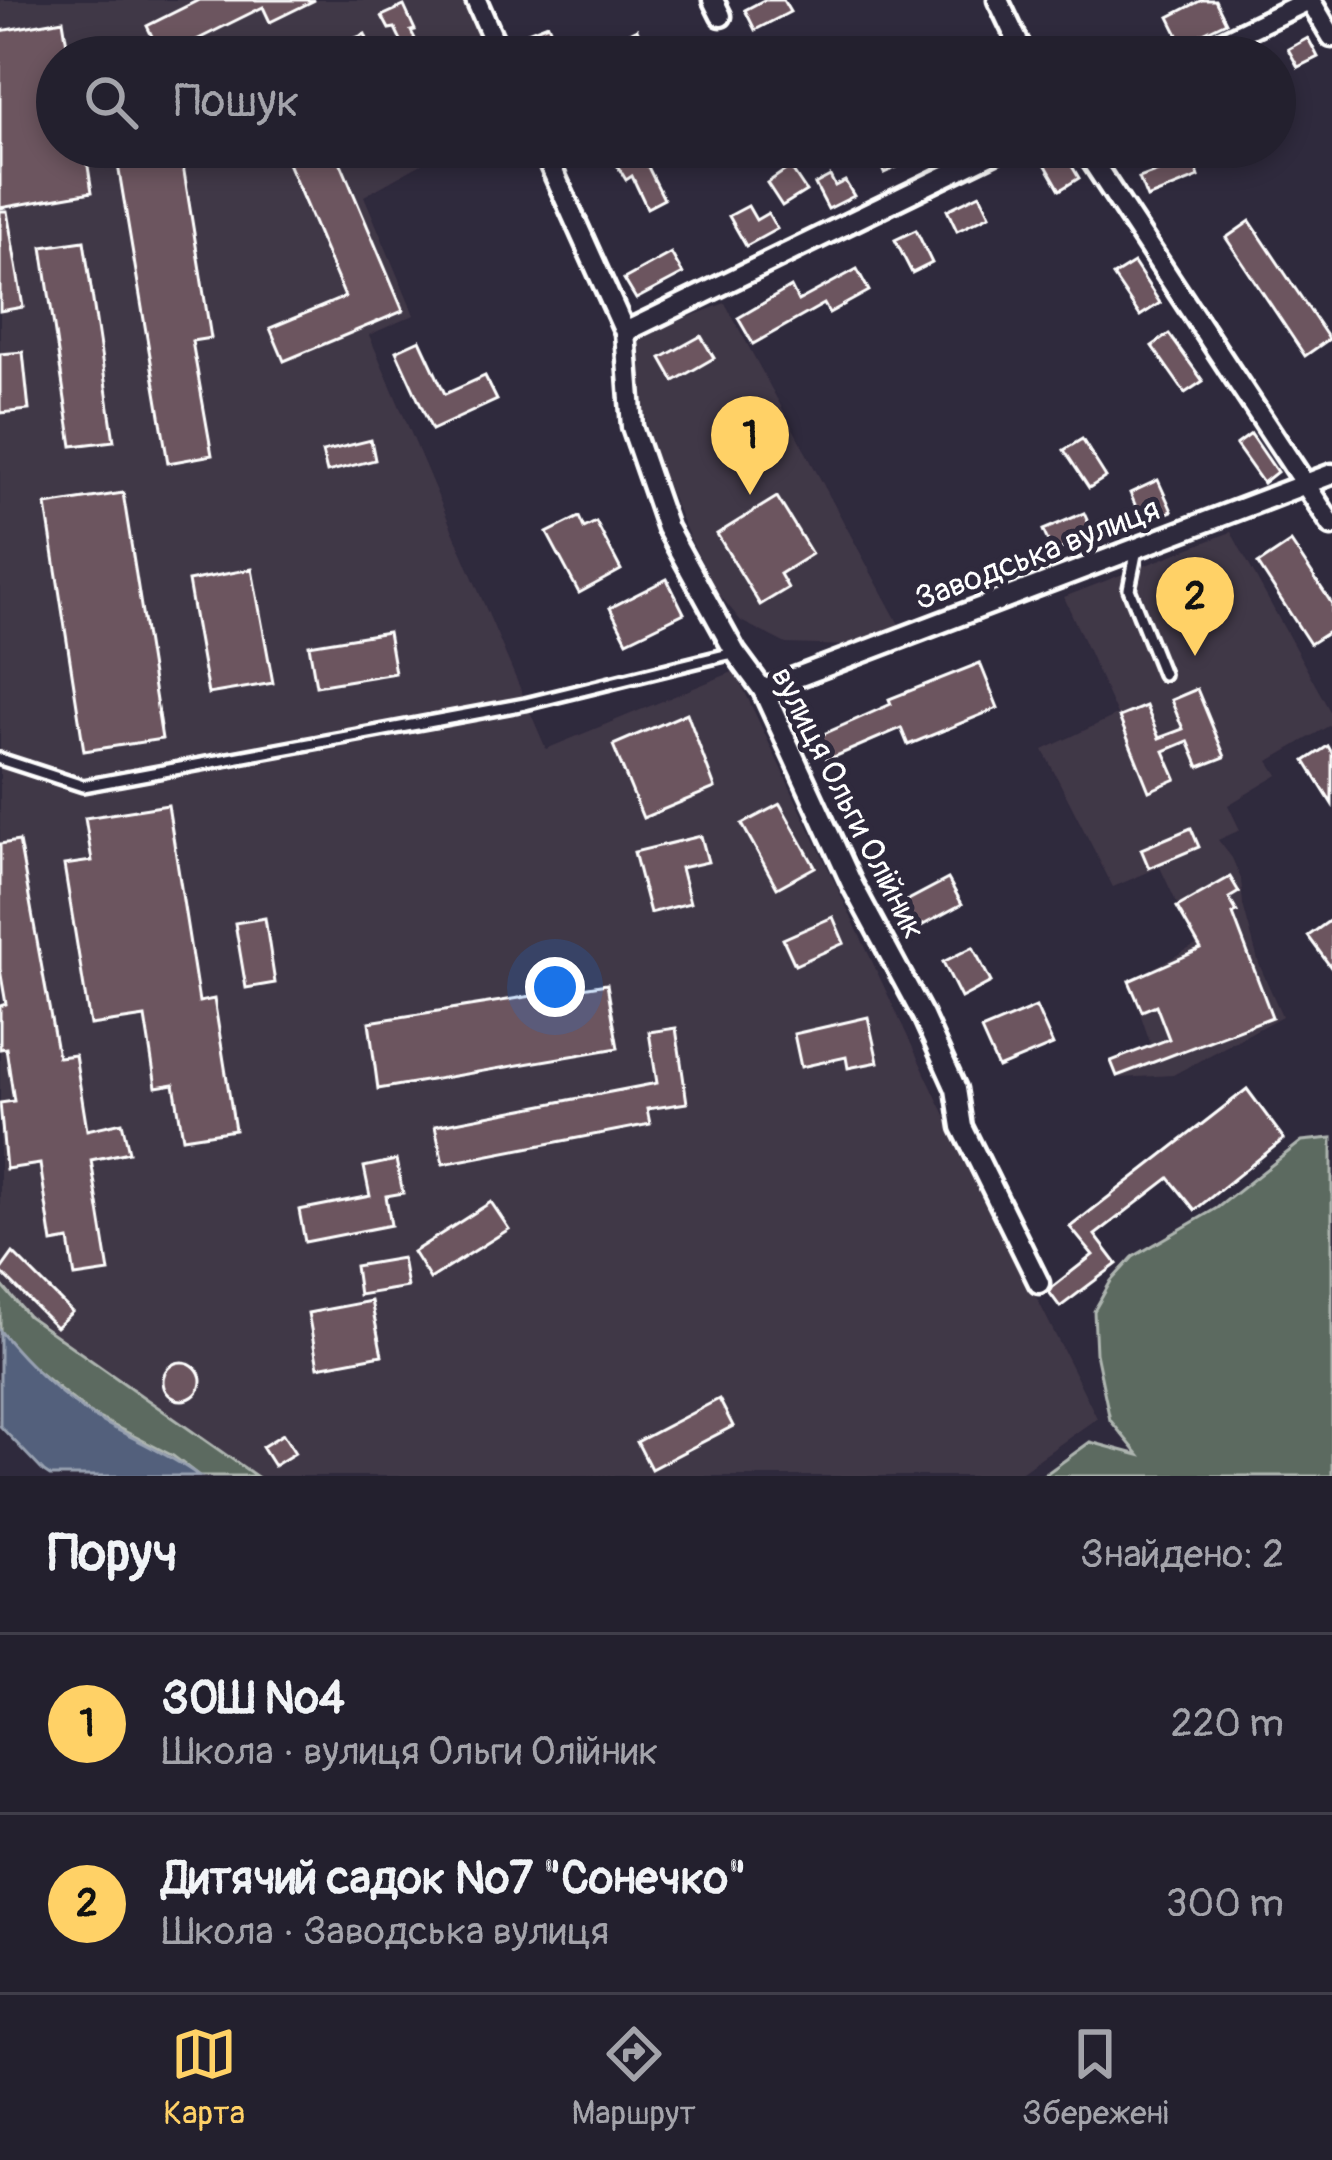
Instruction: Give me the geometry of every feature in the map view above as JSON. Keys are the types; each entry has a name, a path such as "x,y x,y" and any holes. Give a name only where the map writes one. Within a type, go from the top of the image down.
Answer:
{"street":[{"path":"476,0 492,36"},
{"path":"998,0 1015,36"},
{"path":"1234,36 1309,0 1332,37"},
{"name":"вулиця Ольги Олійник","path":"552,168 626,332 632,427 667,528 735,652 763,690 852,884 956,1089 962,1127 1039,1283"},
{"path":"626,332 962,168"},
{"path":"1097,168 1332,525"},
{"name":"Заводська вулиця","path":"763,690 1332,474"}],"lane":[{"path":"1137,549 1129,589 1163,674"},
{"path":"0,759 83,786 525,704 735,652"}],"shaded area":[{"path":"0,0 467,0 483,36 36,36 36,168 414,168 364,196 414,315 369,335 546,749 735,671 938,1101 1097,1418 1015,1476 256,1476 28,1316 0,1283"},
{"path":"725,303 901,628 851,646 786,644 741,621 718,593 652,451 634,361 635,338"},
{"path":"1231,532 1332,715 1332,724 1269,761 1278,775 1228,805 1240,830 1218,840 1241,879 1259,964 1282,1016 1173,1075 1120,1078 1111,1061 1151,1045 1129,981 1196,945 1160,867 1113,887 1043,750 1117,715 1064,597"}],"green space":[{"path":"1332,1138 1332,1476 1043,1476 1090,1442 1139,1455 1110,1420 1096,1353 1094,1311 1111,1281 1133,1257 1217,1208 1302,1141"},
{"path":"0,1283 28,1316 256,1476 199,1476 173,1456 89,1413 25,1361 0,1331"}],"water":[{"path":"0,1331 78,1406 199,1476 50,1476 44,1472 0,1426"}],"building":[{"path":"199,0 315,0 270,22 263,7 204,36 152,36 147,26"},
{"path":"764,0 783,0 790,12 755,30 745,10"},
{"path":"1202,0 1215,0 1226,22 1197,36 1178,36 1169,17"},
{"path":"404,6 414,36 399,36 382,16"},
{"path":"63,20 66,36 36,36 36,168 88,168 92,192 0,208 0,31"},
{"path":"548,24 553,36 517,36"},
{"path":"1308,38 1318,57 1298,67 1296,45"},
{"path":"119,168 183,168 211,338 192,341 212,455 168,463"},
{"path":"290,168 343,168 403,311 284,361 270,328 345,297"},
{"path":"619,168 648,168 664,199 647,208 632,176 626,180"},
{"path":"791,168 806,191 782,206 767,183"},
{"path":"1047,168 1073,168 1079,178 1060,190"},
{"path":"1166,168 1196,168 1199,177 1147,198 1139,178"},
{"path":"830,176 835,186 845,181 854,196 828,209 815,184"},
{"path":"980,194 990,215 957,231 947,210"},
{"path":"748,206 756,220 768,213 777,229 746,246 729,216"},
{"path":"0,211 7,211 23,307 0,311"},
{"path":"1250,221 1329,339 1305,356 1226,238"},
{"path":"916,230 932,263 912,273 895,240"},
{"path":"84,241 114,441 72,446 42,247"},
{"path":"671,253 683,274 636,299 624,279"},
{"path":"1134,263 1160,303 1140,316 1113,276"},
{"path":"857,269 869,291 829,313 824,304 753,344 738,318 791,287 798,301"},
{"path":"1169,334 1203,381 1185,393 1152,346"},
{"path":"701,336 714,358 674,381 661,358"},
{"path":"420,340 445,394 485,376 497,400 432,430 396,351"},
{"path":"23,352 29,410 0,413 0,354"},
{"path":"1251,434 1277,472 1263,483 1236,445"},
{"path":"1082,439 1106,477 1089,488 1064,450"},
{"path":"371,440 375,460 327,472 322,452"},
{"path":"1158,480 1172,511 1143,523 1130,493"},
{"path":"123,493 162,739 84,751 46,505"},
{"path":"777,497 812,554 780,574 788,588 760,605 717,534"},
{"path":"1084,513 1098,545 1078,554 1073,543 1053,553 1043,530"},
{"path":"579,517 584,528 596,522 621,570 579,593 547,533"},
{"path":"1291,542 1332,604 1332,630 1310,644 1258,564"},
{"path":"252,569 273,683 208,694 188,581"},
{"path":"667,579 684,613 627,641 610,608"},
{"path":"388,632 395,673 316,686 309,645"},
{"path":"980,663 998,708 908,745 901,728 827,760 817,737 891,704 889,699"},
{"path":"1197,689 1225,757 1199,767 1188,741 1164,751 1176,779 1149,791 1119,717 1146,706 1159,738 1183,729 1171,700"},
{"path":"687,713 715,788 643,818 613,745"},
{"path":"1328,746 1332,753 1332,804 1305,761"},
{"path":"780,804 815,867 777,888 742,824"},
{"path":"168,805 199,1002 214,999 235,1130 183,1138 174,1084 156,1087 145,1017 90,1025 64,865 92,861 85,818"},
{"path":"1191,828 1199,847 1149,868 1141,849"},
{"path":"701,836 708,862 681,868 690,903 650,913 634,852"},
{"path":"19,841 58,1057 75,1055 87,1130 122,1122 129,1152 91,1160 109,1272 75,1277 69,1240 52,1243 40,1164 6,1169 0,1103 14,1101 6,1048 0,1049 0,1006 6,1004 0,969 0,844"},
{"path":"1230,877 1239,892 1229,898 1237,912 1233,914 1272,1017 1117,1076 1111,1061 1169,1039 1156,1005 1142,1011 1129,981 1201,949 1177,907"},
{"path":"948,879 962,904 912,931 899,905"},
{"path":"833,917 844,943 795,965 783,939"},
{"path":"265,918 275,983 246,988 235,923"},
{"path":"1332,919 1332,969 1308,936"},
{"path":"973,947 991,982 961,998 943,962"},
{"path":"607,984 618,1048 378,1089 369,1022"},
{"path":"1036,1007 1053,1045 998,1068 981,1030"},
{"path":"868,1017 878,1062 848,1068 846,1057 801,1067 794,1034"},
{"path":"676,1028 687,1103 647,1109 650,1124 443,1164 435,1126 657,1083 649,1032"},
{"path":"1247,1089 1284,1139 1195,1210 1169,1178 1095,1235 1117,1264 1060,1307 1049,1292 1052,1287 1093,1255 1070,1227"},
{"path":"396,1160 403,1193 386,1196 391,1225 305,1242 299,1210 370,1196 364,1167"},
{"path":"491,1202 509,1229 430,1279 413,1252"},
{"path":"13,1253 72,1312 56,1327 0,1271"},
{"path":"402,1258 407,1287 359,1295 355,1266"},
{"path":"371,1301 382,1355 318,1367 308,1313"},
{"path":"182,1362 196,1367 201,1381 196,1395 182,1400 168,1395 163,1381 168,1367"},
{"path":"719,1399 733,1426 651,1469 637,1442"},
{"path":"283,1434 295,1453 274,1466 262,1447"}],"place":[{"name":"ЗОШ №4","path":"750,495"},
{"name":"Дитячий садок №7 \"Сонечко\"","path":"1195,656"}]}
